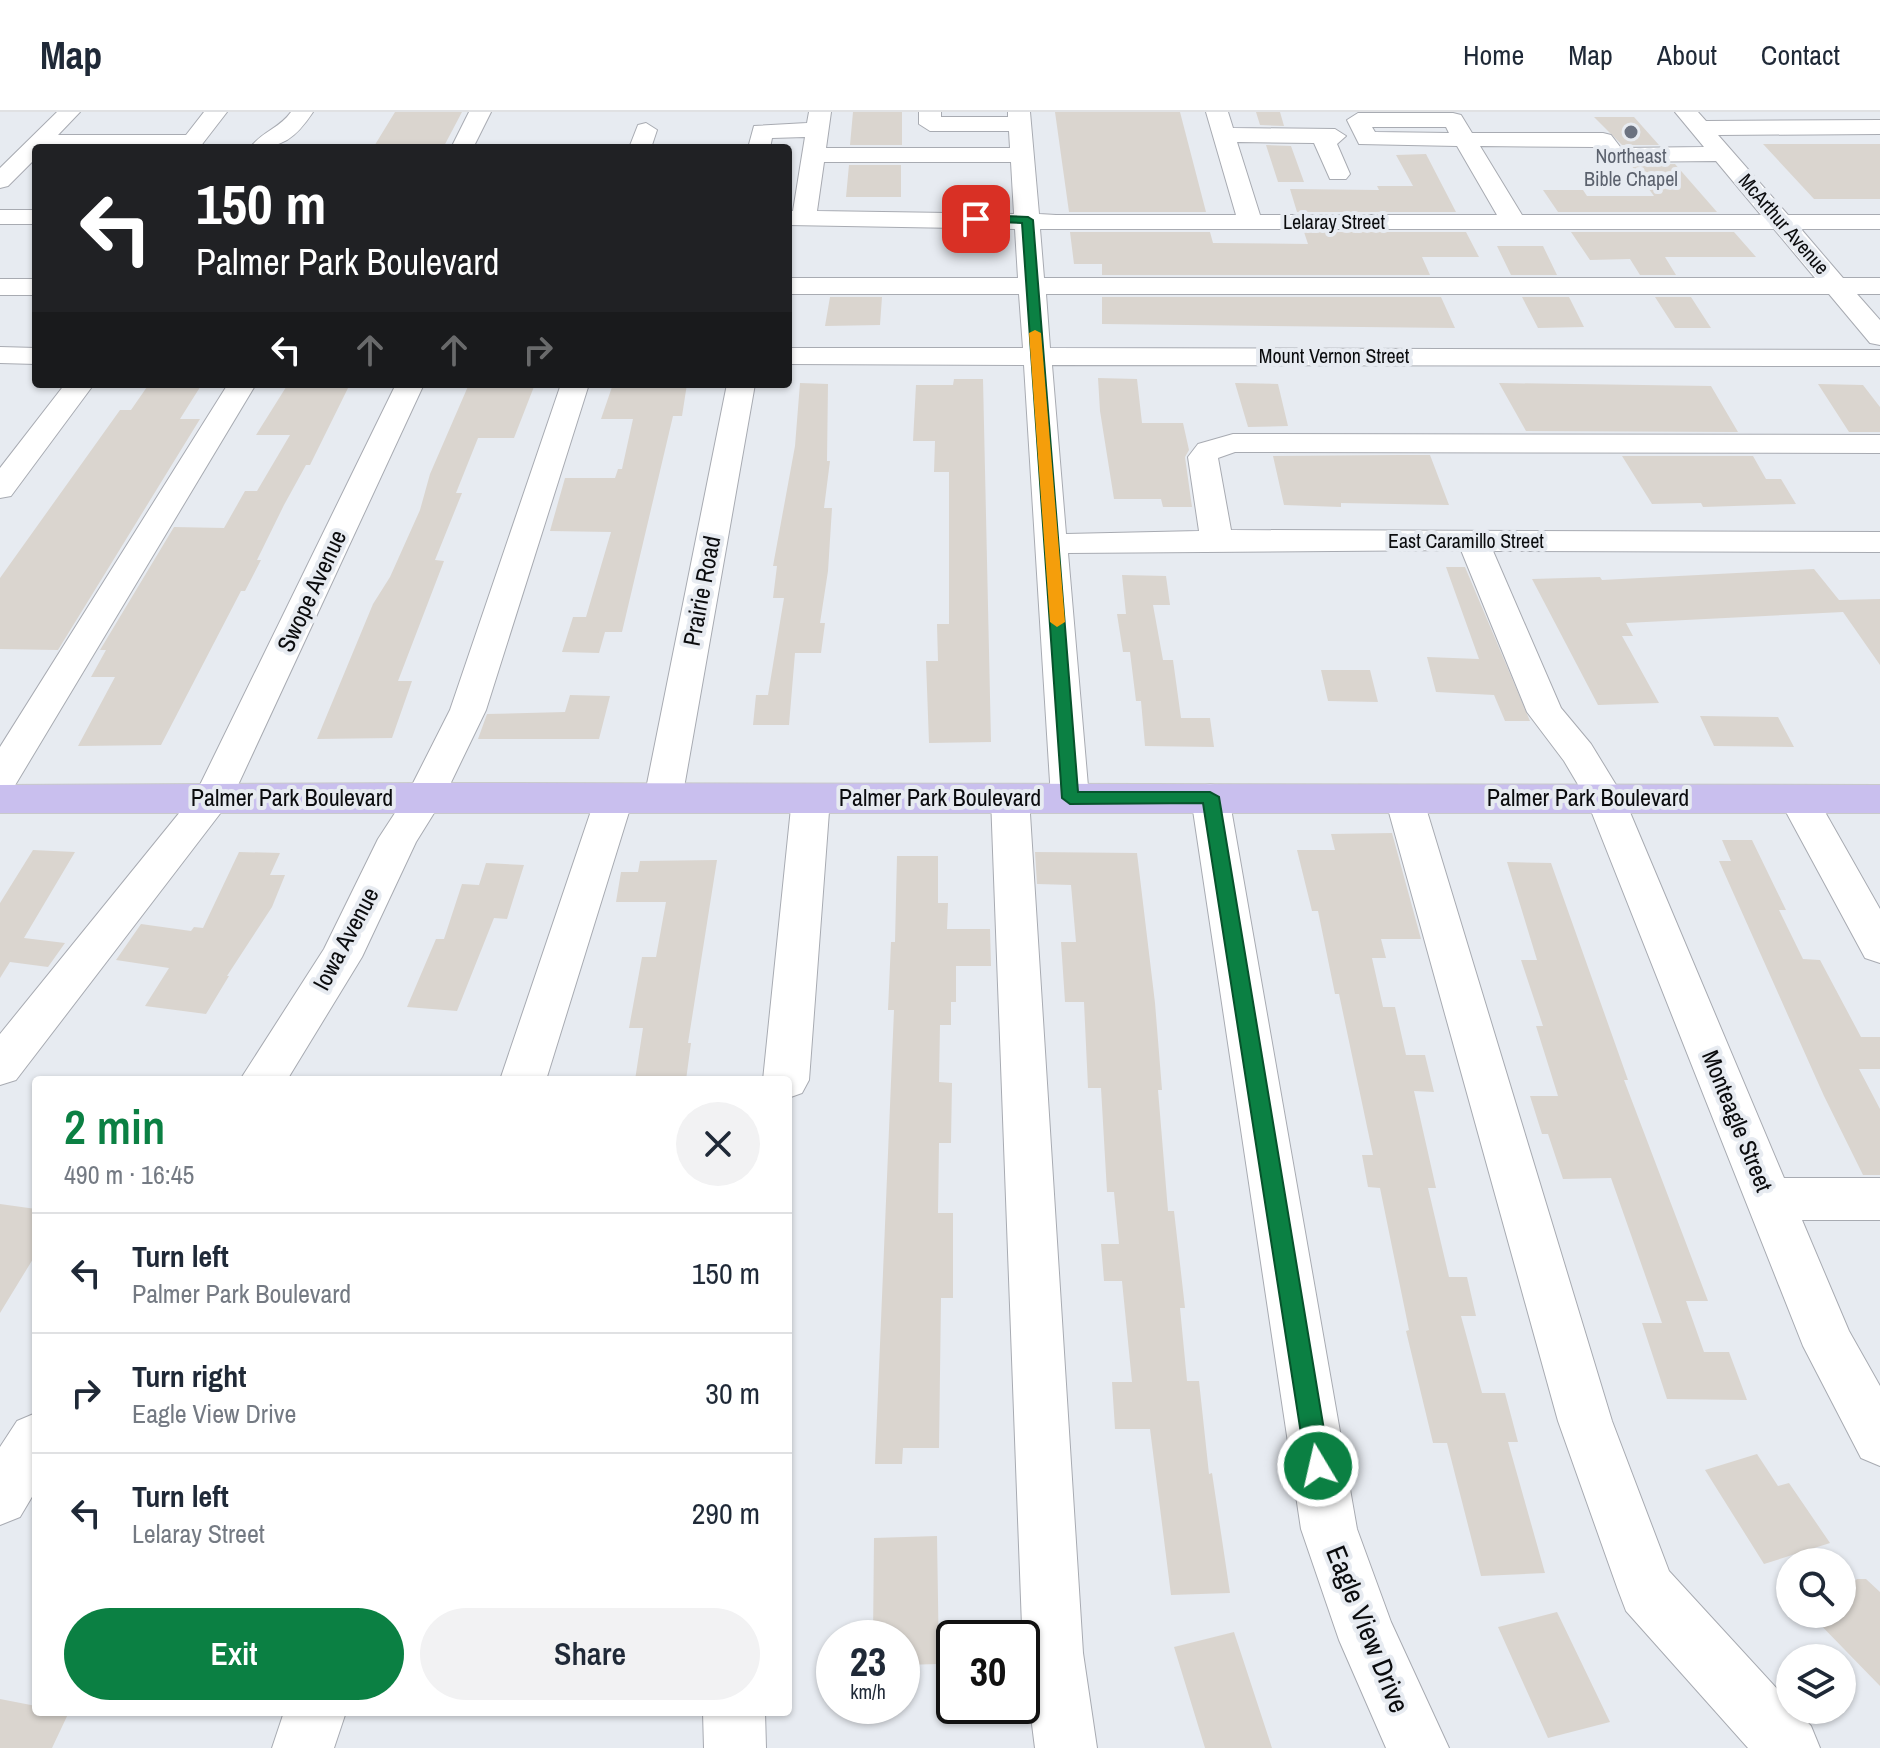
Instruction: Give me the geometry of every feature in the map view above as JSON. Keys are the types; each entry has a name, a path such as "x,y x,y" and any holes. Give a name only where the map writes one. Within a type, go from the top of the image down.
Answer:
{"main road":[{"name":"Palmer Park Boulevard","path":"0,799 1880,799"}],"street":[{"path":"39,142 69,112"},
{"path":"191,144 216,112"},
{"path":"264,144 268,139 290,130 302,112"},
{"path":"464,144 480,112"},
{"path":"930,112 930,124 978,118 1019,118 1070,798"},
{"path":"1217,112 1250,222"},
{"path":"1324,112 1335,136"},
{"path":"1693,120 1880,127"},
{"name":"McArthur Avenue","path":"1693,120 1880,337"},
{"path":"760,144 762,131 819,121 814,155 796,218"},
{"path":"1224,135 1335,136"},
{"path":"1335,136 1325,142 1338,174"},
{"path":"1514,222 1468,145 1603,140 1614,155 1723,154"},
{"path":"39,142 60,144"},
{"path":"205,144 220,143"},
{"path":"0,181 32,149"},
{"path":"814,155 1022,155"},
{"path":"1,218 32,217"},
{"name":"Lelaray Street","path":"796,218 1880,222"},
{"path":"792,268 884,269 894,258 896,218"},
{"path":"4,271 32,285"},
{"path":"792,286 1880,286"},
{"path":"0,355 32,356"},
{"name":"Mount Vernon Street","path":"792,356 1880,358"},
{"path":"0,489 77,388"},
{"path":"0,778 240,388"},
{"name":"Swope Avenue","path":"0,1067 213,798 408,388"},
{"name":"Iowa Avenue","path":"266,1076 341,957 398,839 425,797 468,710 574,388"},
{"name":"Prairie Road","path":"663,799 740,388"},
{"path":"1216,540 1203,457 1209,450 1233,443 1880,444"},
{"name":"East Caramillo Street","path":"1052,544 1216,540 1880,542"},
{"name":"Monteagle Street","path":"1473,541 1545,712 1578,753 1605,798 1829,1346 1880,1439"},
{"name":"Eagle View Drive","path":"1210,797 1329,1529 1350,1599 1383,1678 1418,1748"},
{"path":"786,1076 811,798"},
{"path":"1010,798 1053,1653 1066,1748"},
{"path":"1404,798 1585,1421 1647,1590 1789,1748"},
{"path":"524,1076 614,799"},
{"path":"1798,799 1880,947"},
{"path":"1769,1199 1880,1199"},
{"path":"0,1497 32,1446"},
{"path":"303,1748 314,1716"},
{"path":"734,1716 735,1748"}],"building":[{"path":"395,112 462,112 445,144 375,144"},
{"path":"853,112 902,112 902,145 850,145"},
{"path":"1055,112 1180,112 1206,212 1069,212"},
{"path":"1256,112 1280,112 1284,126 1260,125"},
{"name":"Northeast Bible Chapel","path":"1594,117 1634,117 1659,145 1622,145"},
{"path":"1763,144 1880,144 1880,199 1814,199"},
{"path":"1266,145 1291,146 1304,182 1278,182"},
{"path":"1426,154 1456,212 1297,212 1290,189 1379,190 1377,186 1413,186 1396,155"},
{"path":"1675,164 1717,212 1558,212 1543,190 1583,190 1587,196 1654,196 1631,165"},
{"path":"849,165 901,165 901,197 846,197"},
{"path":"1070,232 1210,232 1213,243 1308,244 1304,232 1466,232 1479,257 1422,257 1430,275 1102,275 1102,264 1074,264"},
{"path":"1571,232 1734,232 1756,257 1665,257 1676,275 1640,275 1630,259 1590,260"},
{"path":"1497,246 1543,246 1557,275 1511,275"},
{"path":"830,297 882,297 880,325 825,326"},
{"path":"1102,297 1441,297 1455,328 1102,324"},
{"path":"1522,297 1569,297 1584,327 1538,328"},
{"path":"1655,297 1691,297 1711,328 1675,328"},
{"path":"1098,378 1137,379 1142,423 1183,423 1189,450 1185,457 1192,507 1163,507 1161,499 1114,499"},
{"path":"954,379 983,379 991,742 929,743 926,661 938,661 937,624 949,624 949,472 934,472 935,441 913,441 916,385 953,385"},
{"path":"800,383 828,384 827,461 830,461 824,508 832,508 828,571 820,623 825,623 821,653 795,653 789,725 753,725 756,695 768,695 784,598 773,598 777,566 773,566 795,446"},
{"path":"1235,383 1278,384 1288,426 1248,427"},
{"path":"1499,383 1711,386 1738,432 1526,431"},
{"path":"1818,384 1863,385 1880,407 1880,432 1849,432"},
{"path":"146,388 199,388 180,419 200,419 58,650 0,649 0,578 120,410 131,410"},
{"path":"285,388 348,388 310,465 306,465 284,505 245,591 241,591 161,745 78,746 115,677 91,677 106,650 100,650 174,527 224,528 245,491 257,491 290,435 256,435"},
{"path":"467,388 533,388 514,438 478,438 456,493 462,493 435,560 444,561 398,681 412,681 392,738 317,739 373,604 390,577 420,510 430,474"},
{"path":"612,388 686,388 682,416 673,416 622,632 605,632 599,653 562,652 573,617 586,617 611,532 550,531 565,478 615,478 618,469 622,469 633,419 601,419"},
{"path":"1430,455 1449,505 1284,505 1273,456"},
{"path":"1622,456 1753,456 1766,479 1781,479 1796,504 1703,507 1701,503 1652,504"},
{"path":"1446,567 1465,567 1530,721 1505,721 1494,695 1436,692 1427,657 1479,659"},
{"path":"1814,569 1839,600 1880,599 1880,665 1843,612 1626,623 1633,636 1622,636 1659,703 1598,705 1532,579 1600,577 1602,580"},
{"path":"1122,575 1166,576 1170,605 1153,605 1163,660 1173,660 1181,718 1210,718 1214,747 1145,746 1141,701 1136,701 1130,652 1123,652 1117,614 1126,614"},
{"path":"1321,670 1370,670 1378,702 1328,701"},
{"path":"570,695 610,696 599,739 478,739 487,714 565,712"},
{"path":"1700,716 1778,717 1794,747 1714,746"},
{"path":"1392,833 1421,939 1381,939 1386,958 1372,958 1383,1007 1395,1007 1406,1055 1425,1055 1434,1092 1414,1091 1436,1188 1428,1188 1449,1277 1467,1277 1476,1316 1461,1316 1482,1393 1505,1393 1518,1442 1508,1442 1545,1573 1481,1576 1447,1443 1433,1443 1406,1331 1409,1330 1380,1188 1368,1187 1362,1155 1373,1155 1339,994 1335,994 1318,911 1312,911 1297,850 1335,850 1331,834"},
{"path":"1722,840 1752,840 1786,910 1779,910 1803,959 1820,960 1861,1037 1880,1037 1880,1069 1859,1069 1880,1109 1880,1175 1863,1175 1824,1096 1719,861 1731,861"},
{"path":"33,850 75,852 24,938 65,943 48,967 10,962 0,978 0,903"},
{"path":"239,852 280,853 270,875 285,875 272,907 206,1014 145,1006 169,968 116,960 141,924 191,931 194,927 203,928"},
{"path":"1035,852 1137,853 1155,1003 1162,1090 1158,1090 1168,1211 1174,1211 1185,1308 1180,1308 1187,1381 1199,1381 1209,1474 1212,1473 1230,1593 1171,1595 1150,1429 1115,1429 1112,1382 1132,1382 1122,1281 1104,1281 1101,1244 1119,1244 1114,1192 1107,1192 1101,1088 1088,1088 1084,1002 1065,1002 1061,942 1076,942 1071,885 1037,884"},
{"path":"897,856 938,856 938,903 948,903 947,929 990,929 991,966 956,966 956,1002 951,1002 951,1025 940,1025 939,1082 952,1083 951,1143 939,1143 938,1213 953,1213 953,1298 941,1298 939,1448 903,1448 902,1464 875,1464 894,1010 888,1010 891,942 895,942"},
{"path":"717,860 688,1043 691,1043 687,1076 636,1076 643,1028 629,1028 642,957 656,957 666,902 616,902 621,872 638,872 640,861"},
{"path":"1507,862 1551,863 1628,1080 1624,1080 1708,1301 1686,1301 1704,1352 1729,1352 1747,1400 1667,1399 1642,1323 1662,1323 1611,1178 1563,1179 1548,1134 1542,1134 1530,1096 1558,1096 1536,1026 1543,1026 1521,960 1537,960"},
{"path":"486,863 524,865 507,919 494,918 457,1011 407,1007 436,939 444,939 462,884 479,885"},
{"path":"0,1204 32,1208 32,1261 0,1313"},
{"path":"1757,1454 1778,1486 1789,1483 1830,1543 1814,1548 1776,1548 1776,1560 1764,1564 1705,1470"},
{"path":"937,1536 936,1664 920,1665 920,1620 873,1620 874,1538"},
{"path":"1866,1579 1880,1592 1880,1686 1856,1661 1856,1644 1839,1644 1824,1628 1856,1628 1856,1580"},
{"path":"1557,1612 1610,1722 1548,1738 1498,1627"},
{"path":"1234,1632 1272,1748 1205,1748 1174,1647"},
{"path":"0,1699 32,1705 32,1716 67,1716 52,1748 0,1748"}],"slow traffic":[{"path":"1035,333 1057,622"}],"place":[{"name":"Northeast Bible Chapel","path":"1631,132"}],"route":[{"path":"976,219 1028,220 1070,798 1210,797 1318,1466"}]}
